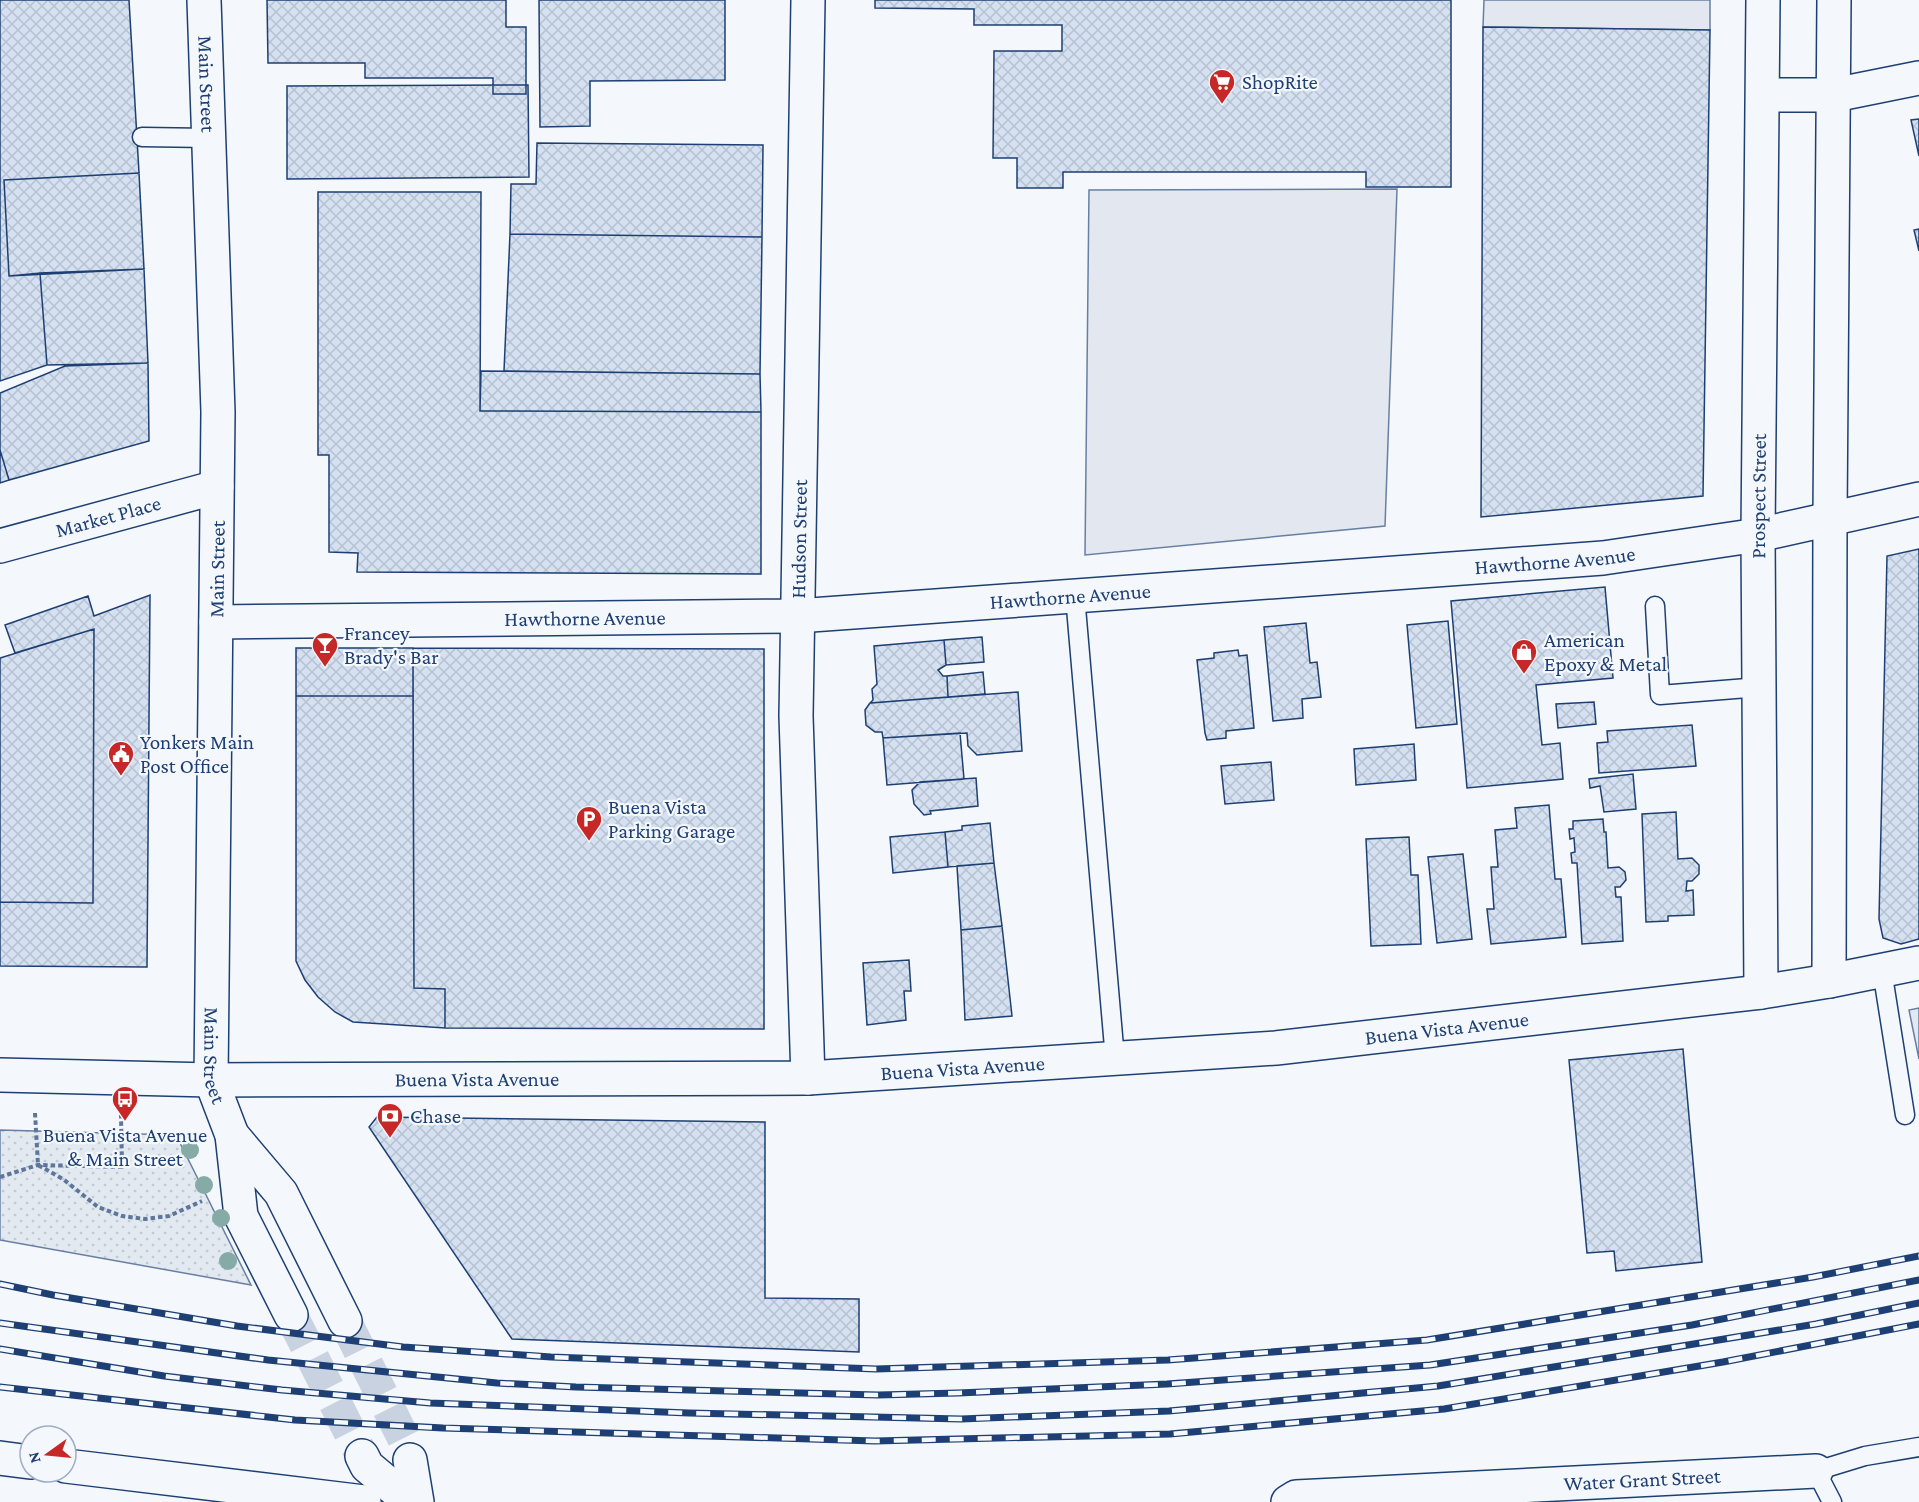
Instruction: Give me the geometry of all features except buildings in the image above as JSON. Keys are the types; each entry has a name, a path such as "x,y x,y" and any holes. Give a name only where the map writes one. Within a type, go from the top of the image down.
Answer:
{"street":[{"name":"Main Street","path":"204,0 218,412 211,1080 232,1135 241,1216 291,1315"},
{"name":"Hudson Street","path":"808,0 796,716 808,1078"},
{"name":"Prospect Street","path":"1761,992 1758,535 1763,0"},
{"path":"1829,981 1834,0"},
{"path":"1762,95 1834,95 1919,78"},
{"name":"Market Place","path":"0,546 218,486"},
{"name":"Hawthorne Avenue","path":"216,622 797,616 1603,558 1758,535 1919,500"},
{"name":"Buena Vista Avenue","path":"0,1075 211,1080 808,1078 1276,1048 1761,992 1919,963"},
{"name":"Main Street","path":"232,1135 281,1193 345,1321"},
{"path":"362,1456 367,1466 410,1502"},
{"path":"0,1458 18,1460"},
{"path":"410,1460 417,1502"},
{"path":"78,1467 364,1502"},
{"name":"Water Grant Street","path":"1293,1500 1816,1471"}],"lane":[{"path":"142,137 208,138"},
{"path":"1075,596 1114,1059"},
{"path":"1655,606 1660,695 1760,687"},
{"path":"1882,970 1905,1115"},
{"path":"1832,1502 1816,1471 1865,1456 1919,1447"}],"path":[{"path":"34,1076 38,1165"},
{"path":"0,1177 38,1165 122,1167 121,1078"},
{"path":"38,1165 63,1179 98,1207 122,1216 145,1220 169,1216 238,1184"}],"shaded area":[{"path":"1484,0 1710,0 1710,30 1483,27"},
{"path":"1397,189 1385,526 1085,555 1089,190"},
{"path":"1919,1008 1919,1059 1909,1010"},
{"path":"0,1130 176,1135 251,1285 0,1240"}],"tunnel":[{"path":"291,1315 362,1456"},
{"path":"345,1321 409,1449 410,1460"}],"railway":[{"path":"0,1284 237,1326 403,1347 551,1357 876,1369 1168,1360 1427,1340 1813,1277 1919,1256"},
{"path":"0,1323 268,1360 497,1383 878,1395 1167,1384 1430,1365 1692,1325 1919,1280"},
{"path":"0,1349 164,1376 282,1390 430,1403 689,1413 961,1419 1169,1411 1438,1386 1816,1324 1919,1303"},
{"path":"0,1387 295,1420 443,1428 875,1441 1170,1434 1444,1409 1723,1362 1919,1324"}],"place":[{"name":"ShopRite","path":"1222,105"},
{"name":"Francey Brady's Bar","path":"325,668"},
{"name":"American Epoxy & Metal","path":"1524,675"},
{"name":"Yonkers Main Post Office","path":"121,777"},
{"name":"Buena Vista Parking Garage","path":"589,842"},
{"name":"Buena Vista Avenue & Main Street","path":"125,1122"},
{"name":"Chase","path":"390,1139"}]}
